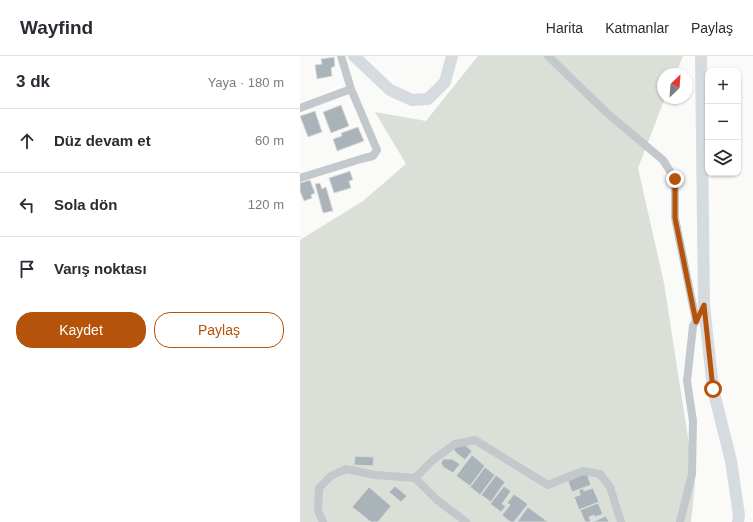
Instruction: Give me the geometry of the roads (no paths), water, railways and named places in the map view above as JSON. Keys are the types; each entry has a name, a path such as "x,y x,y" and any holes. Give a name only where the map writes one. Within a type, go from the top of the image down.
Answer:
{"street":[{"path":"300,178 373,156 377,150 351,90 341,56"},
{"path":"354,56 390,90 412,100 428,99 445,82 454,57"},
{"path":"548,56 607,113 663,160 675,179 675,218 696,322"},
{"path":"701,56 704,305 713,389 731,461 739,515 738,522"},
{"path":"300,108 351,90"},
{"path":"680,522 692,474 693,421 687,381 693,326 704,305"},
{"path":"415,478 433,460 455,444 475,440 548,485 582,471 600,474 610,487 621,522"},
{"path":"323,522 318,511 319,488 331,476 346,469 375,475 415,478 437,500 466,522"}]}
